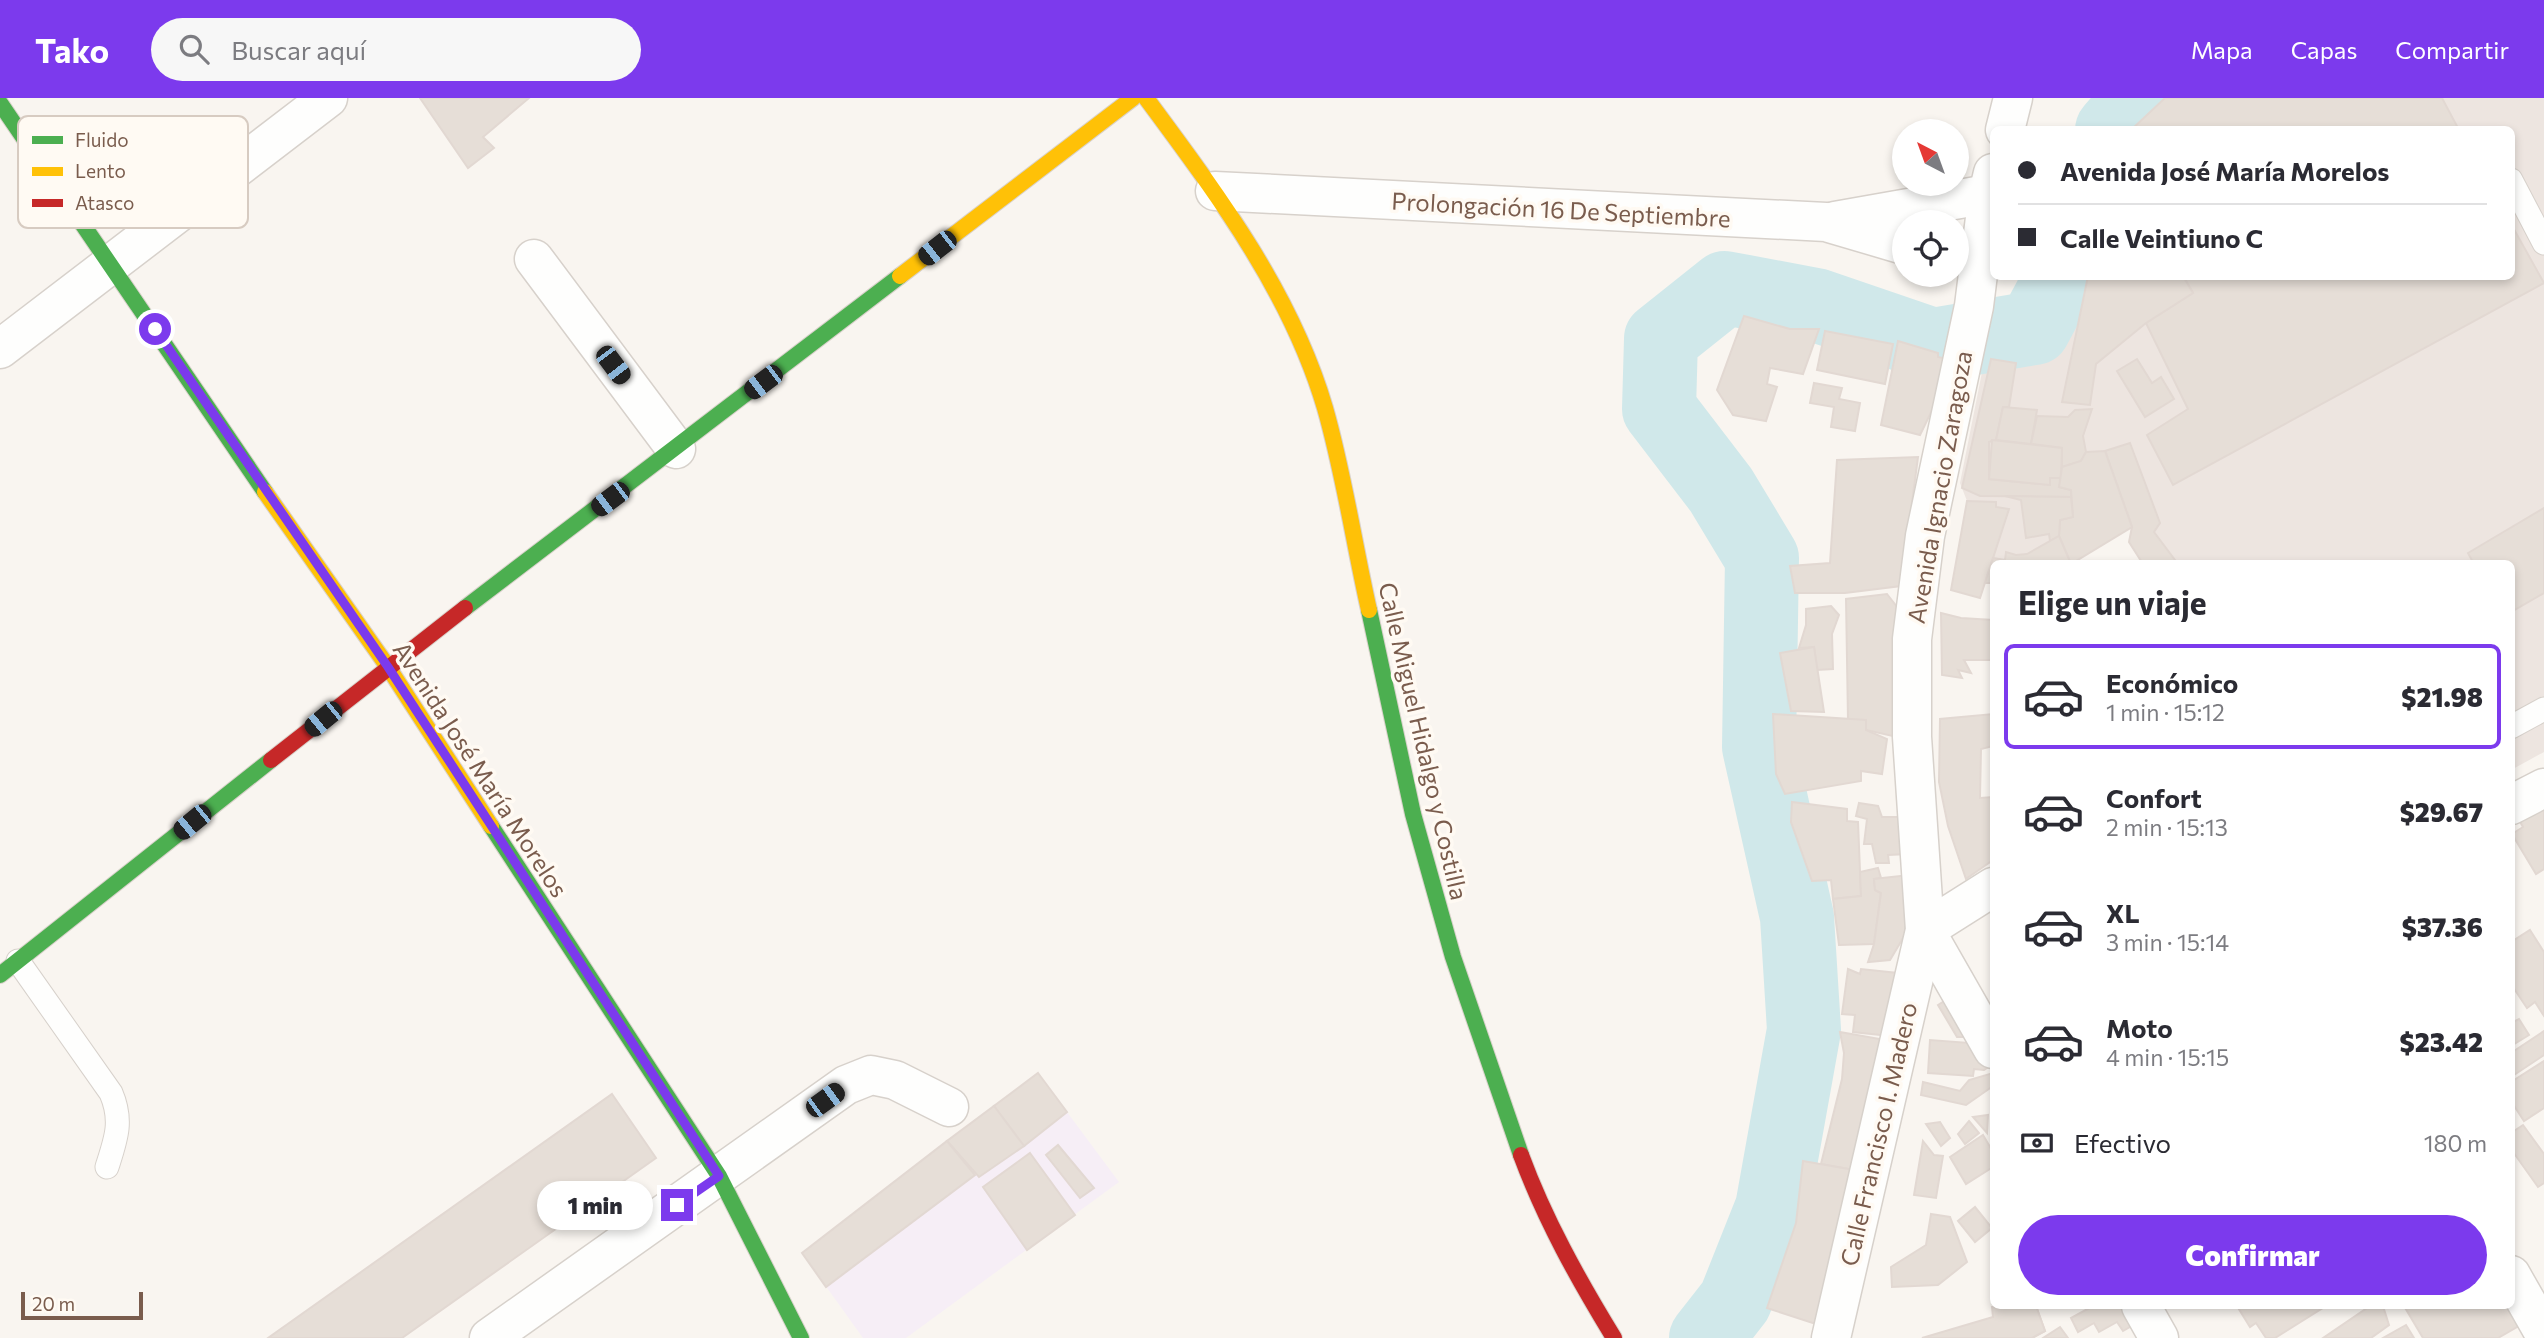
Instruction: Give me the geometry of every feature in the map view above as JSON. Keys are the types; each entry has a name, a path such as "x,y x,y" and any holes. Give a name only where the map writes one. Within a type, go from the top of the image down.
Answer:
{"main road":[{"path":"0,975 388,667 1133,98"},
{"name":"Calle Miguel Hidalgo y Costilla","path":"1146,98 1215,191 1285,306 1325,408 1413,814 1453,957 1493,1080 1536,1196 1578,1280 1614,1338"},
{"name":"Avenida José María Morelos","path":"0,103 18,129"},
{"name":"Avenida José María Morelos","path":"86,228 225,436 388,667 719,1176 801,1338"}],"street":[{"path":"248,160 328,98"},
{"path":"2006,126 2013,98"},
{"path":"1826,222 1990,183"},
{"name":"Avenida Ignacio Zaragoza","path":"1969,260 1990,183"},
{"name":"Prolongación 16 De Septiembre","path":"1215,191 1826,222 1892,241"},
{"path":"0,349 160,228"},
{"path":"534,259 676,449"},
{"name":"Avenida Ignacio Zaragoza","path":"1925,930 1912,737 1912,639 1925,536 1974,306 1969,271"},
{"path":"2515,803 2544,788"},
{"path":"1990,889 1925,930 1990,1044"},
{"name":"Calle Francisco I. Madero","path":"1831,1338 1925,930"},
{"path":"489,1338 846,1085 872,1075 895,1080 949,1107"},
{"path":"2515,1282 2544,1333"},
{"path":"2142,1309 2159,1338"}],"lane":[{"path":"2515,188 2544,243"},
{"path":"2515,725 2544,709"},
{"path":"18,961 111,1093 120,1112 119,1131 107,1167"}],"shaded area":[{"path":"2169,98 2544,98 2544,752 2515,768 2515,560 2141,560 2129,542 2131,527 2077,560 1990,560 1990,583 1985,584 1980,598 1951,590 1967,501 1960,483 1986,352 2070,331 2083,280 2515,280 2515,126 2138,126"},
{"path":"1038,1073 1119,1182 906,1338 863,1338 802,1253"}],"building":[{"path":"420,98 529,98 483,137 494,148 468,168"},
{"path":"2165,98 2442,98 2457,126 2135,126"},
{"path":"2515,231 2544,283 2173,485 2147,435 2188,409 2146,323 2193,293 2185,280 2515,280"},
{"path":"2087,280 2185,280 2193,293 2146,323 2096,364 2090,405 2062,402"},
{"path":"1744,316 1790,329 1819,329 1803,374 1770,368 1767,384 1777,387 1766,421 1733,415 1717,390"},
{"path":"1825,331 1893,344 1885,384 1817,370"},
{"path":"1898,341 1956,361 1920,435 1881,425"},
{"path":"1991,359 2016,363 2009,407 2003,407 1996,440 1989,442 1989,479 2050,485 2050,478 2061,478 2059,487 2071,490 2071,497 1980,496 1962,488"},
{"path":"2137,359 2152,383 2161,377 2174,399 2145,417 2117,371"},
{"path":"1814,383 1842,388 1839,399 1860,403 1855,431 1831,427 1834,407 1810,403"},
{"path":"2003,407 2037,410 2031,444 1996,440"},
{"path":"2092,409 2083,436 2086,452 2081,461 2062,467 2062,448 2031,444 2037,416 2068,417 2075,410"},
{"path":"1992,440 2062,448 2061,478 2050,478 2050,485 1989,479"},
{"path":"2130,443 2160,523 2154,532 2175,560 2140,560 2129,542 2132,527 2105,451"},
{"path":"2105,451 2132,527 2078,560 2069,560 2059,536 2060,520 2073,517 2071,490 2059,487 2062,467 2081,461 2086,452"},
{"path":"1918,457 1901,586 1845,593 1795,593 1790,566 1830,563 1837,460"},
{"path":"2005,496 2071,497 2073,517 2060,520 2059,536 2050,541 2049,534 2026,538 2021,500"},
{"path":"1967,501 1996,502 1996,507 2009,509 1992,560 1990,560 1980,598 1951,590"},
{"path":"2544,508 2544,593 2515,610 2515,560 2472,560 2468,553"},
{"path":"2059,536 2069,560 2005,560 2006,552 2027,554"},
{"path":"1990,567 1990,583 1985,583"},
{"path":"1887,594 1901,612 1893,736 1866,730 1866,720 1848,720 1846,599"},
{"path":"1831,606 1839,615 1832,634 1833,669 1817,670 1814,647 1799,648 1806,625 1806,609"},
{"path":"1941,613 1961,618 1990,620 1990,660 1964,660 1971,673 1958,670 1962,678 1942,675"},
{"path":"1814,647 1824,712 1791,711 1780,653"},
{"path":"1773,714 1866,720 1866,730 1887,739 1882,774 1861,771 1861,781 1785,794 1776,774"},
{"path":"1990,714 1990,747 1981,749 1980,798 1990,797 1990,862 1966,879 1948,826 1939,782 1940,719"},
{"path":"2544,795 2544,869 2536,874 2515,839 2515,832 2523,827 2515,813"},
{"path":"1792,802 1847,809 1847,821 1858,822 1861,896 1833,899 1831,880 1812,881 1791,822"},
{"path":"1859,803 1878,806 1882,817 1899,817 1907,854 1888,855 1889,863 1876,863 1872,844 1864,844 1867,819 1856,816"},
{"path":"1878,868 1881,878 1874,879 1875,890 1881,893 1874,944 1839,945 1833,899 1861,896 1860,872"},
{"path":"1909,875 1912,923 1890,960 1868,962 1874,944 1881,893 1875,890 1874,879"},
{"path":"2530,930 2544,952 2544,1016 2535,1002 2527,1008 2515,990 2515,939"},
{"path":"1848,969 1860,974 1861,969 1907,974 1899,1037 1853,1032 1855,1015 1842,1014"},
{"path":"1954,995 1990,1059 1990,1066 1984,1070 1974,1069 1973,1076 1928,1073 1930,1040 1969,1043 1969,1037 1957,1037 1938,1005"},
{"path":"2519,1019 2529,1035 2515,1044 2515,1021"},
{"path":"2544,1031 2544,1055 2515,1074 2515,1050"},
{"path":"1840,1032 1891,1041 1860,1171 1821,1164 1842,1079 1844,1053"},
{"path":"2544,1061 2544,1108 2524,1121 2515,1107 2515,1079"},
{"path":"1038,1073 1067,1112 1024,1146 994,1106"},
{"path":"1990,1074 1990,1088 1966,1105 1921,1095 1923,1082 1960,1091 1969,1080"},
{"path":"612,1094 656,1158 402,1338 268,1338"},
{"path":"994,1106 1024,1146 979,1177 947,1141"},
{"path":"1988,1115 1987,1133 1973,1117"},
{"path":"1969,1121 1979,1133 1965,1144 1958,1134"},
{"path":"1940,1122 1950,1138 1941,1146 1926,1124"},
{"path":"2523,1125 2544,1154 2544,1183 2538,1187 2515,1155 2515,1130"},
{"path":"1983,1135 1990,1147 1990,1169 1966,1184 1950,1157"},
{"path":"947,1141 975,1175 826,1287 802,1253"},
{"path":"1923,1141 1934,1155 1943,1156 1936,1198 1914,1195"},
{"path":"1058,1145 1094,1188 1080,1198 1046,1155"},
{"path":"1030,1153 1075,1215 1027,1250 983,1187"},
{"path":"1803,1161 1860,1171 1828,1328 1767,1308 1796,1223"},
{"path":"1975,1207 1990,1226 1990,1230 1975,1242 1958,1221"},
{"path":"1931,1214 1950,1217 1967,1262 1938,1285 1892,1287 1891,1267 1926,1245"},
{"path":"1992,1309 2037,1309 2045,1331 2032,1338 1922,1338 1993,1317"},
{"path":"2003,1309 2037,1309 2045,1331 2032,1338 2015,1338"},
{"path":"2088,1309 2138,1309 2144,1319 2123,1331 2117,1322 2099,1332 2094,1323 2078,1332 2071,1318"},
{"path":"2239,1309 2321,1309 2275,1338 2266,1338 2256,1323 2250,1327"},
{"path":"2366,1309 2384,1309 2389,1325 2371,1338 2323,1338"},
{"path":"2406,1309 2515,1309 2531,1319 2498,1338 2423,1338"},
{"path":"2406,1325 2414,1338 2383,1338"},
{"path":"2060,1327 2068,1338 2043,1338"}],"waterway":[{"path":"2116,126 2140,98"},
{"path":"1706,1338 1735,1301 1772,1208 1804,1030 1797,917 1759,747 1762,558 1721,490 1659,409 1661,339 1725,288 1816,305 1933,345 2034,328 2060,280"}],"traffic: fast":[{"path":"0,103 18,129"},
{"path":"85,228 265,492"},
{"path":"465,608 900,276"},
{"path":"1369,610 1413,814 1453,957 1521,1155"},
{"path":"0,975 271,760"},
{"path":"491,826 719,1176 801,1338"}],"traffic: slow":[{"path":"900,276 1133,98"},
{"path":"1146,98 1225,208 1272,284 1293,324 1310,365 1332,433 1369,610"},
{"path":"265,492 388,667 491,826"}],"traffic: jam":[{"path":"271,760 465,608"},
{"path":"1521,1155 1563,1249 1614,1338"}],"route":[{"path":"155,329 225,436 388,667 719,1176 677,1205"}]}
